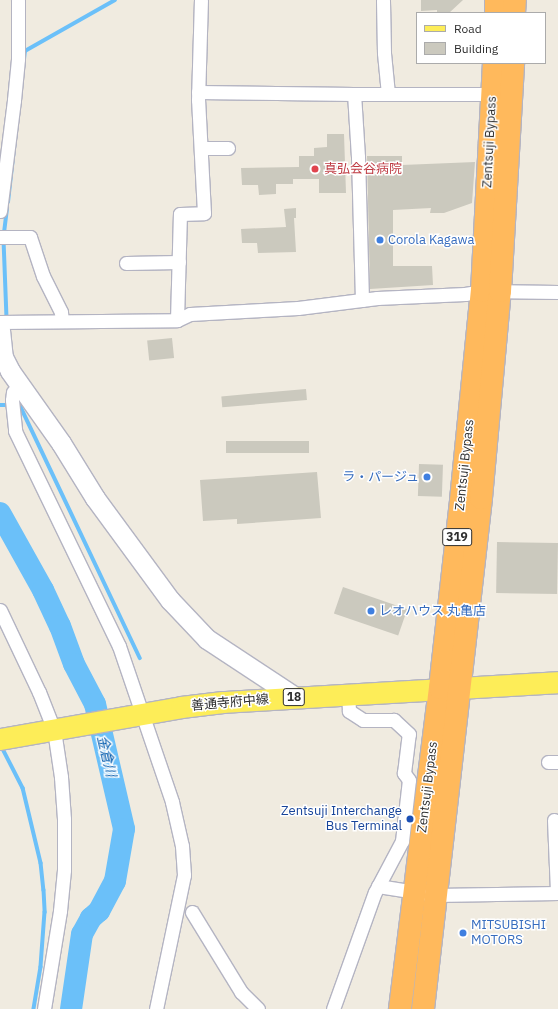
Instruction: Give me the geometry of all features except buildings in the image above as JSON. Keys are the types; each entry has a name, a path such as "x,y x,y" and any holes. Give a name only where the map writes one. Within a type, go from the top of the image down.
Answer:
{"highway":[{"path":"496,0 496,12"},
{"path":"514,12 515,0"},
{"name":"Zentsuji Bypass","path":"400,1009 425,894 450,687 481,498 491,291 492,94 494,64"},
{"name":"Zentsuji Bypass","path":"491,291 513,64"},
{"name":"Zentsuji Bypass","path":"423,1009 425,894"}],"main road":[{"name":"善通寺府中線","path":"0,739 136,715 223,702 450,687 558,682"}],"street":[{"path":"0,211 18,59 18,0"},
{"path":"177,320 180,214 204,213 198,92 200,0"},
{"path":"383,0 384,53 388,94"},
{"path":"198,92 492,94"},
{"path":"354,94 358,157 362,300"},
{"path":"201,148 228,148"},
{"path":"4,237 30,237 43,276 62,312 62,321"},
{"path":"126,263 179,262"},
{"path":"0,322 177,320 190,314 298,308 377,298 465,294 491,291 558,292"},
{"path":"0,330 3,357 15,398 15,431 119,646 136,715 172,802 183,853 184,875 156,1009"},
{"path":"15,398 61,443 95,498 170,600 206,639 295,697"},
{"path":"0,610 39,692 59,729 64,819 64,870 60,911 44,1009"},
{"path":"333,1009 375,892 402,841 409,780 404,772 409,734 394,720 363,720 349,711 348,694"},
{"path":"378,886 425,894 557,893 554,820"},
{"path":"192,912 241,992 258,1009"}],"waterway":[{"path":"8,202 25,51 115,0"},
{"path":"4,233 7,208"},
{"path":"4,240 7,317"},
{"path":"0,405 9,405"},
{"path":"15,405 20,405 140,658"},
{"name":"金倉川","path":"0,513 43,590 60,626 74,664 95,704 124,829 115,881 99,911 91,918 82,934 71,1009"},
{"path":"3,749 23,788 41,863 45,912 41,967 34,1009"}],"place":[{"name":"真弘会谷病院","path":"315,169"},
{"name":"Corola Kagawa","path":"380,240"},
{"name":"ラ・パージュ","path":"427,477"},
{"name":"レオハウス 丸亀店","path":"371,611"},
{"name":"Zentsuji Interchange Bus Terminal","path":"410,819"},
{"name":"MITSUBISHI MOTORS","path":"463,933"}]}
